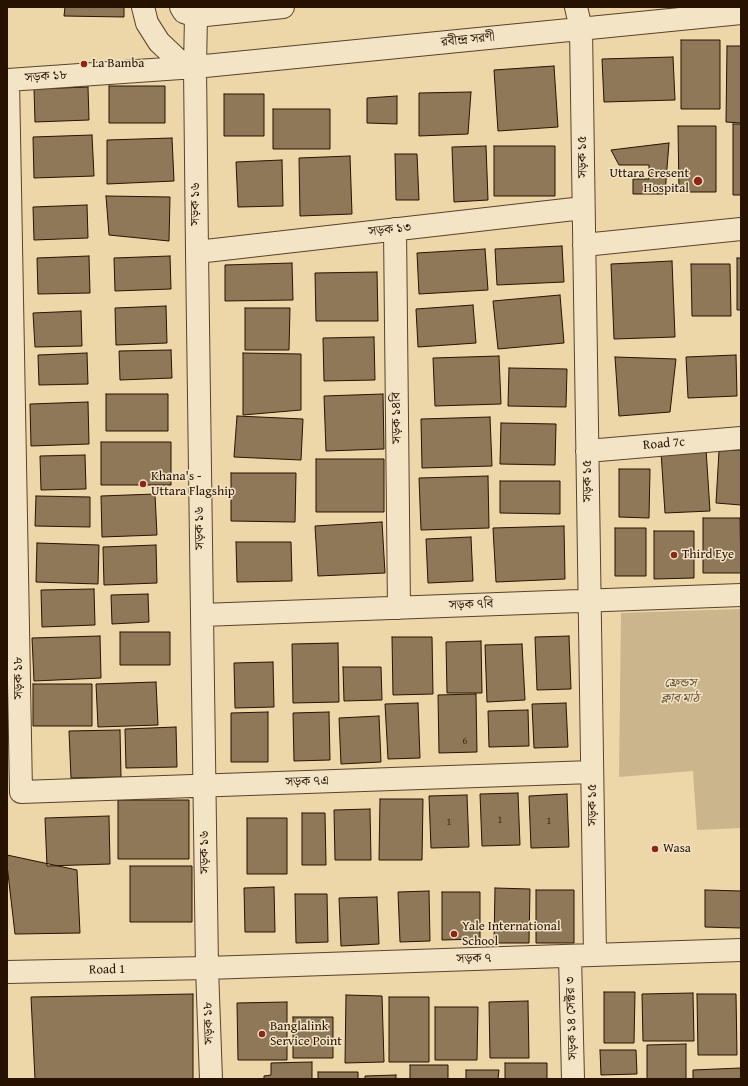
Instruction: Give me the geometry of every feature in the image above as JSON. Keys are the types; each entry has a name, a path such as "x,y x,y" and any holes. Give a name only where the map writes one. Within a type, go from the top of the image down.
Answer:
{"street":[{"path":"143,7 147,23 160,42 178,60 195,67"},
{"path":"188,12 283,7"},
{"name":"সড়ক ১৫","path":"576,7 581,29 595,955"},
{"name":"সড়ক ১৬","path":"188,12 195,67 196,252 207,968"},
{"name":"রবীন্দ্র সরণী","path":"195,67 741,13"},
{"name":"সড়ক ১৮","path":"21,792 8,80 195,67"},
{"name":"সড়ক ১৩","path":"196,252 584,208"},
{"name":"সড়ক ১৪বি","path":"395,229 399,608"},
{"path":"584,245 741,229"},
{"name":"Road 7c","path":"587,451 741,438"},
{"name":"সড়ক ৭বি","path":"202,615 741,596"},
{"name":"সড়ক ৭এ","path":"21,792 592,772"},
{"name":"সড়ক ৭","path":"207,968 741,950"},
{"name":"সড়ক ১৪ সেক্টর ৩","path":"570,956 573,1079"},
{"name":"সড়ক ১৮","path":"207,968 211,1079"},
{"name":"Road 1","path":"7,972 207,968"}],"green space":[{"name":"ফ্রেন্ডস ক্লাব মাঠ","path":"741,609 741,828 697,830 693,771 619,777 621,613"}],"building":[{"path":"65,7 124,7 124,17 64,16"},
{"path":"681,40 720,40 720,109 681,109"},
{"path":"727,46 741,46 741,123 726,122"},
{"path":"673,57 675,100 604,102 602,59"},
{"path":"554,66 558,127 498,131 494,70"},
{"path":"109,86 165,86 165,123 109,123"},
{"path":"88,87 89,120 35,122 34,89"},
{"path":"471,92 468,134 419,136 419,93"},
{"path":"224,94 264,94 264,136 224,136"},
{"path":"397,96 397,124 367,123 367,98"},
{"path":"273,109 330,109 330,149 273,149"},
{"path":"733,124 741,124 741,195 733,195"},
{"path":"678,126 716,126 716,192 679,192"},
{"path":"92,135 94,176 34,178 33,137"},
{"path":"172,138 174,181 107,184 107,140"},
{"path":"669,143 665,194 633,194 633,179 649,179 649,165 619,165 611,150"},
{"path":"486,146 488,200 454,202 452,147"},
{"path":"494,146 555,146 555,196 494,196"},
{"path":"395,154 417,154 419,200 396,200"},
{"path":"350,156 352,214 300,216 299,158"},
{"path":"282,160 283,206 238,207 236,162"},
{"path":"106,196 170,197 169,241 109,235"},
{"path":"87,205 88,238 34,240 33,207"},
{"path":"562,246 564,282 497,285 495,249"},
{"path":"485,249 488,290 419,294 417,253"},
{"path":"89,256 90,293 38,294 37,258"},
{"path":"170,256 171,289 115,291 114,258"},
{"path":"737,258 741,258 741,310 737,310"},
{"path":"672,261 675,337 614,339 611,264"},
{"path":"292,263 293,300 225,301 225,265"},
{"path":"691,264 730,264 731,316 692,316"},
{"path":"377,272 378,321 316,321 315,273"},
{"path":"560,295 564,343 498,349 493,301"},
{"path":"473,305 476,343 418,347 416,309"},
{"path":"166,306 167,343 116,345 115,308"},
{"path":"245,308 290,308 289,350 245,350"},
{"path":"81,311 82,346 35,347 33,313"},
{"path":"374,337 375,380 324,381 323,338"},
{"path":"171,350 172,378 120,380 119,351"},
{"path":"87,353 88,384 39,385 38,355"},
{"path":"243,353 301,354 301,410 243,415"},
{"path":"736,355 737,396 688,398 686,357"},
{"path":"499,356 501,404 435,406 433,358"},
{"path":"615,357 676,359 670,412 619,416"},
{"path":"509,368 567,369 566,407 508,406"},
{"path":"106,394 168,394 168,431 106,431"},
{"path":"383,394 384,449 326,451 324,396"},
{"path":"88,402 89,444 31,446 30,404"},
{"path":"237,416 303,419 301,460 234,457"},
{"path":"490,417 492,466 422,468 421,419"},
{"path":"501,423 556,424 555,465 500,464"},
{"path":"101,442 171,442 171,485 101,485"},
{"path":"706,449 710,511 665,513 661,452"},
{"path":"741,450 741,505 716,503 719,451"},
{"path":"85,455 86,489 41,490 40,456"},
{"path":"316,459 384,459 384,512 316,512"},
{"path":"619,469 650,469 649,518 619,517"},
{"path":"231,473 296,473 295,522 231,521"},
{"path":"488,476 489,528 421,530 419,478"},
{"path":"500,481 560,481 560,514 500,513"},
{"path":"155,494 157,535 102,537 101,496"},
{"path":"36,496 90,497 90,527 35,526"},
{"path":"703,518 740,518 741,573 703,573"},
{"path":"382,522 385,573 318,576 315,526"},
{"path":"564,526 565,579 496,582 493,528"},
{"path":"615,528 646,528 646,576 615,576"},
{"name":"Third Eye","path":"654,531 694,531 694,578 654,579"},
{"path":"471,537 473,581 428,583 426,539"},
{"path":"236,542 291,542 292,581 237,582"},
{"path":"37,543 99,545 98,584 36,582"},
{"path":"156,545 157,583 104,585 103,547"},
{"path":"94,589 95,625 42,627 41,590"},
{"path":"148,594 149,622 112,624 111,595"},
{"path":"120,632 170,632 170,665 120,665"},
{"path":"100,636 101,678 34,681 32,638"},
{"path":"569,636 571,689 537,690 535,637"},
{"path":"392,637 432,637 433,694 393,695"},
{"path":"481,641 482,693 447,693 446,642"},
{"path":"338,643 339,702 293,703 292,644"},
{"path":"522,644 525,700 487,702 485,645"},
{"path":"273,662 274,707 235,708 234,663"},
{"path":"343,667 381,667 382,700 344,701"},
{"path":"156,682 158,725 98,727 96,684"},
{"path":"33,684 92,684 92,726 33,726"},
{"path":"476,694 477,752 439,753 438,695"},
{"path":"418,703 420,758 388,759 385,704"},
{"path":"566,703 568,747 534,748 532,704"},
{"path":"528,710 529,746 489,747 488,711"},
{"path":"268,712 268,762 231,762 231,713"},
{"path":"329,712 330,760 294,761 293,713"},
{"path":"379,716 381,762 341,764 339,718"},
{"path":"176,727 177,767 126,768 125,729"},
{"path":"120,730 121,777 71,778 69,731"},
{"path":"518,793 520,845 482,846 480,794"},
{"path":"567,794 569,847 531,848 529,796"},
{"path":"467,795 469,847 431,848 429,796"},
{"path":"380,799 423,799 422,860 379,860"},
{"path":"118,800 189,800 189,859 118,859"},
{"path":"370,809 371,860 335,860 334,810"},
{"path":"302,813 325,813 326,865 302,865"},
{"path":"109,816 110,864 47,866 45,818"},
{"path":"247,818 287,818 287,874 247,874"},
{"path":"7,855 77,870 80,933 15,934"},
{"path":"130,866 192,866 192,922 130,922"},
{"path":"274,887 275,932 245,932 244,888"},
{"path":"495,888 530,889 529,943 494,943"},
{"path":"536,890 574,890 574,943 536,943"},
{"path":"705,890 741,891 741,928 705,927"},
{"path":"429,891 430,941 400,942 398,892"},
{"path":"442,892 480,892 480,939 442,940"},
{"path":"295,894 327,894 328,942 296,943"},
{"path":"377,897 379,944 341,946 339,898"},
{"path":"604,992 635,992 634,1043 604,1043"},
{"path":"693,993 694,1041 643,1041 642,994"},
{"path":"193,994 193,1079 35,1079 31,997"},
{"path":"697,994 736,994 737,1055 698,1055"},
{"path":"346,995 382,996 384,1062 345,1063"},
{"path":"389,997 429,997 429,1062 389,1062"},
{"path":"528,1001 529,1058 490,1058 489,1002"},
{"name":"Banglalink Service Point","path":"287,1002 287,1060 238,1060 237,1003"},
{"path":"435,1007 478,1007 477,1060 435,1060"},
{"path":"293,1017 333,1017 333,1058 293,1058"},
{"path":"686,1044 686,1079 647,1079 647,1045"},
{"path":"600,1050 636,1050 637,1074 601,1075"},
{"path":"312,1062 312,1079 264,1079 264,1076 271,1075 271,1063"},
{"path":"505,1063 547,1063 547,1079 505,1079"},
{"path":"410,1065 448,1065 448,1079 410,1079"},
{"path":"741,1068 741,1079 693,1079 693,1070"},
{"path":"466,1070 499,1070 498,1079 466,1079"},
{"path":"318,1072 358,1072 358,1079 318,1079"},
{"path":"396,1075 396,1079 365,1079 365,1076"}],"place":[{"name":"La Bamba","path":"84,64"},
{"name":"Uttara Cresent Hospital","path":"698,181"},
{"name":"Khana's - Uttara Flagship","path":"143,484"},
{"name":"Third Eye","path":"674,555"},
{"name":"Wasa","path":"655,849"},
{"name":"Yale International School","path":"454,934"},
{"name":"Banglalink Service Point","path":"262,1034"}]}
